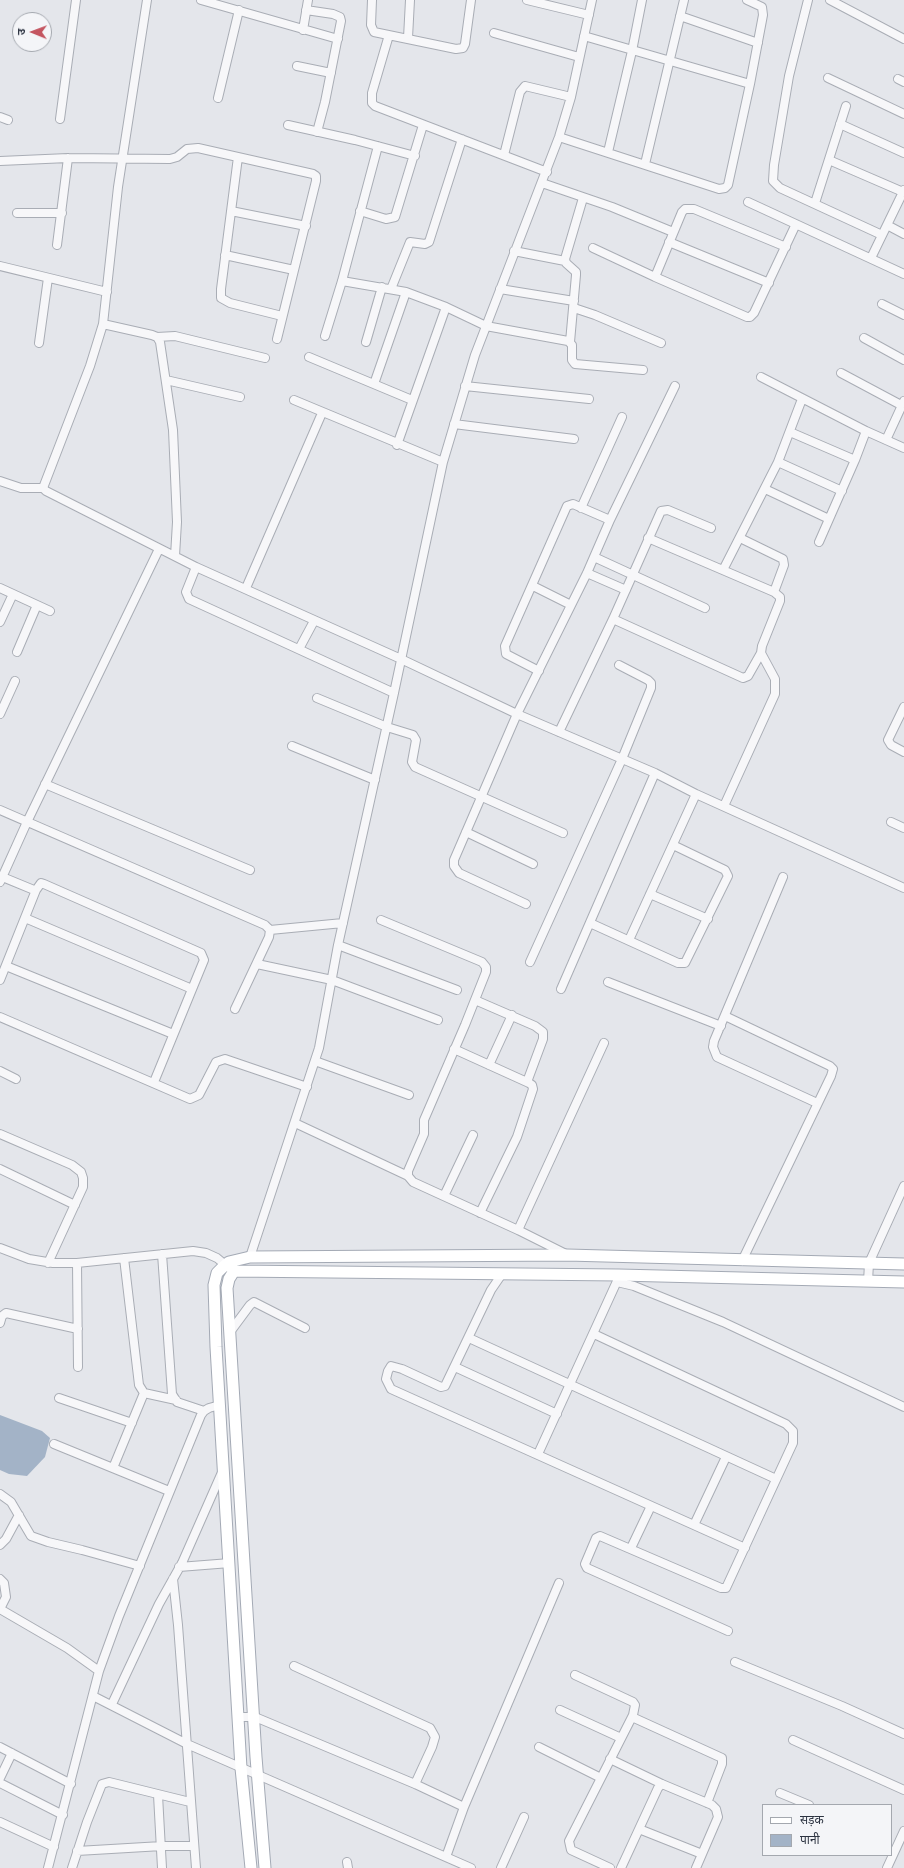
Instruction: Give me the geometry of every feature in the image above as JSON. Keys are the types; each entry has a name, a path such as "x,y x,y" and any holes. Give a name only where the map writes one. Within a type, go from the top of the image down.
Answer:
{"main road":[{"path":"265,1868 230,1332 228,1283 229,1262 250,1257 567,1255 904,1264"},
{"path":"595,1256 595,1275"},
{"path":"251,1868 241,1768 226,1482 220,1405 214,1285 217,1274 229,1268 595,1275 618,1279 904,1282"},
{"path":"226,1482 240,1482"}],"street":[{"path":"60,119 76,0"},
{"path":"43,488 43,484 90,366 103,324 122,158 147,0"},
{"path":"201,0 338,39"},
{"path":"304,30 308,0"},
{"path":"372,0 372,30 377,33 408,38 456,49 463,48 471,0"},
{"path":"408,38 410,0"},
{"path":"527,0 589,15"},
{"path":"250,1257 315,1061 338,945 387,727 442,462 465,386 486,326 514,251 547,172 559,137 571,97 592,0"},
{"path":"608,152 632,51 642,0"},
{"path":"645,164 684,0"},
{"path":"559,137 719,189 725,188 728,185 758,43 762,7 747,0"},
{"path":"808,0 792,61 773,181 780,188 882,235"},
{"path":"830,0 904,39"},
{"path":"218,98 239,10"},
{"path":"306,10 333,14 340,17 341,21 331,73 317,132"},
{"path":"680,16 758,43"},
{"path":"494,33 579,57"},
{"path":"389,35 372,93 372,102 382,110 547,172"},
{"path":"584,36 750,84"},
{"path":"297,66 331,73"},
{"path":"828,78 904,114"},
{"path":"504,155 520,92 525,86 571,97"},
{"path":"815,203 846,106"},
{"path":"0,117 8,120"},
{"path":"840,124 904,153"},
{"path":"288,125 415,156"},
{"path":"360,211 386,219 395,217 415,156 423,125"},
{"path":"391,289 410,242 425,244 429,242 462,139"},
{"path":"325,336 342,281 378,146"},
{"path":"0,161 68,158 170,159 177,157 192,148 310,173 316,176 306,226 277,339"},
{"path":"238,157 221,289 222,298 230,303 282,316"},
{"path":"57,245 68,158"},
{"path":"829,160 904,191 871,258"},
{"path":"542,183 612,207 673,232"},
{"path":"565,261 583,198"},
{"path":"748,202 904,274"},
{"path":"655,277 684,209 690,208 786,247"},
{"path":"231,211 306,226"},
{"path":"17,213 62,213"},
{"path":"593,248 655,277 750,317 754,313 769,283 796,224"},
{"path":"887,225 904,234"},
{"path":"669,242 769,283"},
{"path":"514,251 565,261 576,272 570,342 572,360 575,364 643,370"},
{"path":"225,255 294,270"},
{"path":"0,267 107,292"},
{"path":"39,343 48,278"},
{"path":"342,281 406,292 446,307 486,326 570,342"},
{"path":"366,342 382,287"},
{"path":"500,289 574,304 595,315 661,343"},
{"path":"374,384 406,292"},
{"path":"882,304 904,315"},
{"path":"397,445 446,307"},
{"path":"103,324 157,337 175,336 265,358"},
{"path":"157,337 160,342 173,430 177,522 175,556"},
{"path":"864,338 904,360"},
{"path":"309,358 412,400"},
{"path":"841,373 903,403 886,440"},
{"path":"761,377 866,431 904,448"},
{"path":"166,380 240,397"},
{"path":"465,386 589,399"},
{"path":"526,904 459,873 454,866 454,860 517,714 587,573 610,520 675,386"},
{"path":"723,570 778,462 802,398"},
{"path":"294,400 397,445 442,462"},
{"path":"246,588 322,412"},
{"path":"581,508 622,417"},
{"path":"454,424 574,439"},
{"path":"819,542 842,491 866,431"},
{"path":"790,432 855,460"},
{"path":"778,462 842,491"},
{"path":"0,481 21,488 43,488 46,491 196,567 246,588 517,714 655,773 696,794 904,888"},
{"path":"765,489 829,519"},
{"path":"539,671 510,656 504,651 567,506 572,504 610,520"},
{"path":"559,732 613,619 661,511 668,510 711,528"},
{"path":"613,619 743,678 748,676 761,653 762,646 780,601 780,597 774,592 648,538"},
{"path":"740,538 784,559 784,565 774,592"},
{"path":"36,890 1,878 159,549"},
{"path":"594,557 705,608"},
{"path":"196,567 186,592 189,599 394,693"},
{"path":"587,573 626,590"},
{"path":"533,586 571,605"},
{"path":"0,588 50,611"},
{"path":"0,622 13,594"},
{"path":"17,652 37,605"},
{"path":"299,649 314,620"},
{"path":"724,806 775,694 775,679 761,653"},
{"path":"530,962 622,759 651,688 651,684 644,677 619,665"},
{"path":"0,714 15,681"},
{"path":"317,698 415,737 412,762 415,767 563,833"},
{"path":"904,707 888,740 891,745 904,752"},
{"path":"292,746 375,780"},
{"path":"561,990 655,773"},
{"path":"45,784 250,870"},
{"path":"629,940 696,794"},
{"path":"0,810 265,925 270,930"},
{"path":"891,822 904,828"},
{"path":"466,832 533,864"},
{"path":"590,923 678,963 685,963 727,880 727,873 725,870 673,845"},
{"path":"783,877 714,1041 713,1047 717,1057 817,1103"},
{"path":"0,980 36,890 40,884 44,884 197,950 204,960 154,1082"},
{"path":"650,894 708,920"},
{"path":"25,918 192,989"},
{"path":"381,920 485,964 486,972 424,1120 424,1134 408,1171 408,1176"},
{"path":"270,930 343,923"},
{"path":"236,1009 269,937 270,930"},
{"path":"338,945 457,990"},
{"path":"257,964 332,980 438,1020"},
{"path":"6,966 173,1034"},
{"path":"608,982 721,1026"},
{"path":"475,1000 535,1026 543,1032 543,1039 527,1082"},
{"path":"489,1065 512,1016"},
{"path":"725,1016 830,1066 833,1069 831,1076 742,1260"},
{"path":"0,1017 154,1082 186,1098 195,1098 199,1095 216,1062 225,1059 307,1087"},
{"path":"518,1230 604,1043"},
{"path":"454,1049 527,1082 532,1085 533,1089 517,1136 480,1213"},
{"path":"315,1061 409,1095"},
{"path":"0,1071 16,1079"},
{"path":"295,1123 408,1176 413,1182 518,1230 567,1255"},
{"path":"0,1134 77,1168 81,1172 84,1183 48,1263"},
{"path":"444,1196 473,1135"},
{"path":"0,1170 75,1205"},
{"path":"868,1282 869,1263 904,1186"},
{"path":"0,1248 28,1259 48,1263 77,1263 193,1251 206,1253 217,1258 229,1268"},
{"path":"162,1254 172,1394 176,1400"},
{"path":"124,1258 139,1385 144,1393 176,1400 204,1411 220,1405"},
{"path":"77,1263 78,1367"},
{"path":"502,1274 492,1290 447,1384 443,1387 396,1367 389,1368 386,1379 392,1389 745,1548"},
{"path":"538,1454 618,1279 723,1322 904,1407"},
{"path":"230,1332 250,1305 254,1302 305,1328"},
{"path":"0,1323 2,1316 6,1313 78,1329"},
{"path":"594,1334 790,1427 793,1431 794,1443 776,1479 729,1586 723,1589 603,1536 598,1536 585,1564 586,1567 728,1631"},
{"path":"469,1338 570,1386 776,1479"},
{"path":"455,1367 557,1414"},
{"path":"113,1468 144,1393"},
{"path":"59,1398 132,1423"},
{"path":"48,1868 63,1815 99,1671 119,1616 189,1441 204,1411"},
{"path":"54,1444 169,1491"},
{"path":"694,1525 726,1457"},
{"path":"112,1704 172,1579 179,1568 225,1465"},
{"path":"0,1494 11,1502 31,1536 140,1566"},
{"path":"631,1548 651,1506"},
{"path":"0,1545 6,1539 19,1515"},
{"path":"179,1568 230,1563"},
{"path":"0,1579 4,1583 6,1597 0,1609 67,1648 99,1671"},
{"path":"172,1579 178,1625 196,1868"},
{"path":"446,1857 464,1807 559,1583"},
{"path":"735,1662 842,1706 904,1734"},
{"path":"294,1666 430,1728 435,1736 432,1747 415,1784"},
{"path":"575,1675 633,1702 635,1709 569,1840 568,1845 575,1852 610,1868"},
{"path":"93,1696 112,1704 187,1744 471,1868"},
{"path":"560,1710 621,1738"},
{"path":"238,1717 255,1717 415,1784 464,1807"},
{"path":"632,1717 722,1758 722,1764 707,1803"},
{"path":"793,1740 904,1790"},
{"path":"0,1747 70,1784"},
{"path":"539,1747 601,1778"},
{"path":"0,1778 12,1754"},
{"path":"610,1759 662,1784 707,1803 716,1809 718,1817 696,1868"},
{"path":"72,1868 102,1784 109,1782 190,1802"},
{"path":"0,1784 63,1815"},
{"path":"621,1868 658,1788 662,1784"},
{"path":"780,1793 807,1804"},
{"path":"158,1795 162,1846 162,1868"},
{"path":"501,1868 524,1817"},
{"path":"0,1822 54,1848"},
{"path":"639,1829 702,1854"},
{"path":"894,1845 904,1831"},
{"path":"77,1851 162,1846 194,1846"},
{"path":"887,1868 891,1856"}],"water":[{"path":"0,1415 42,1431 50,1438 45,1457 27,1476 9,1474 0,1470"}]}
